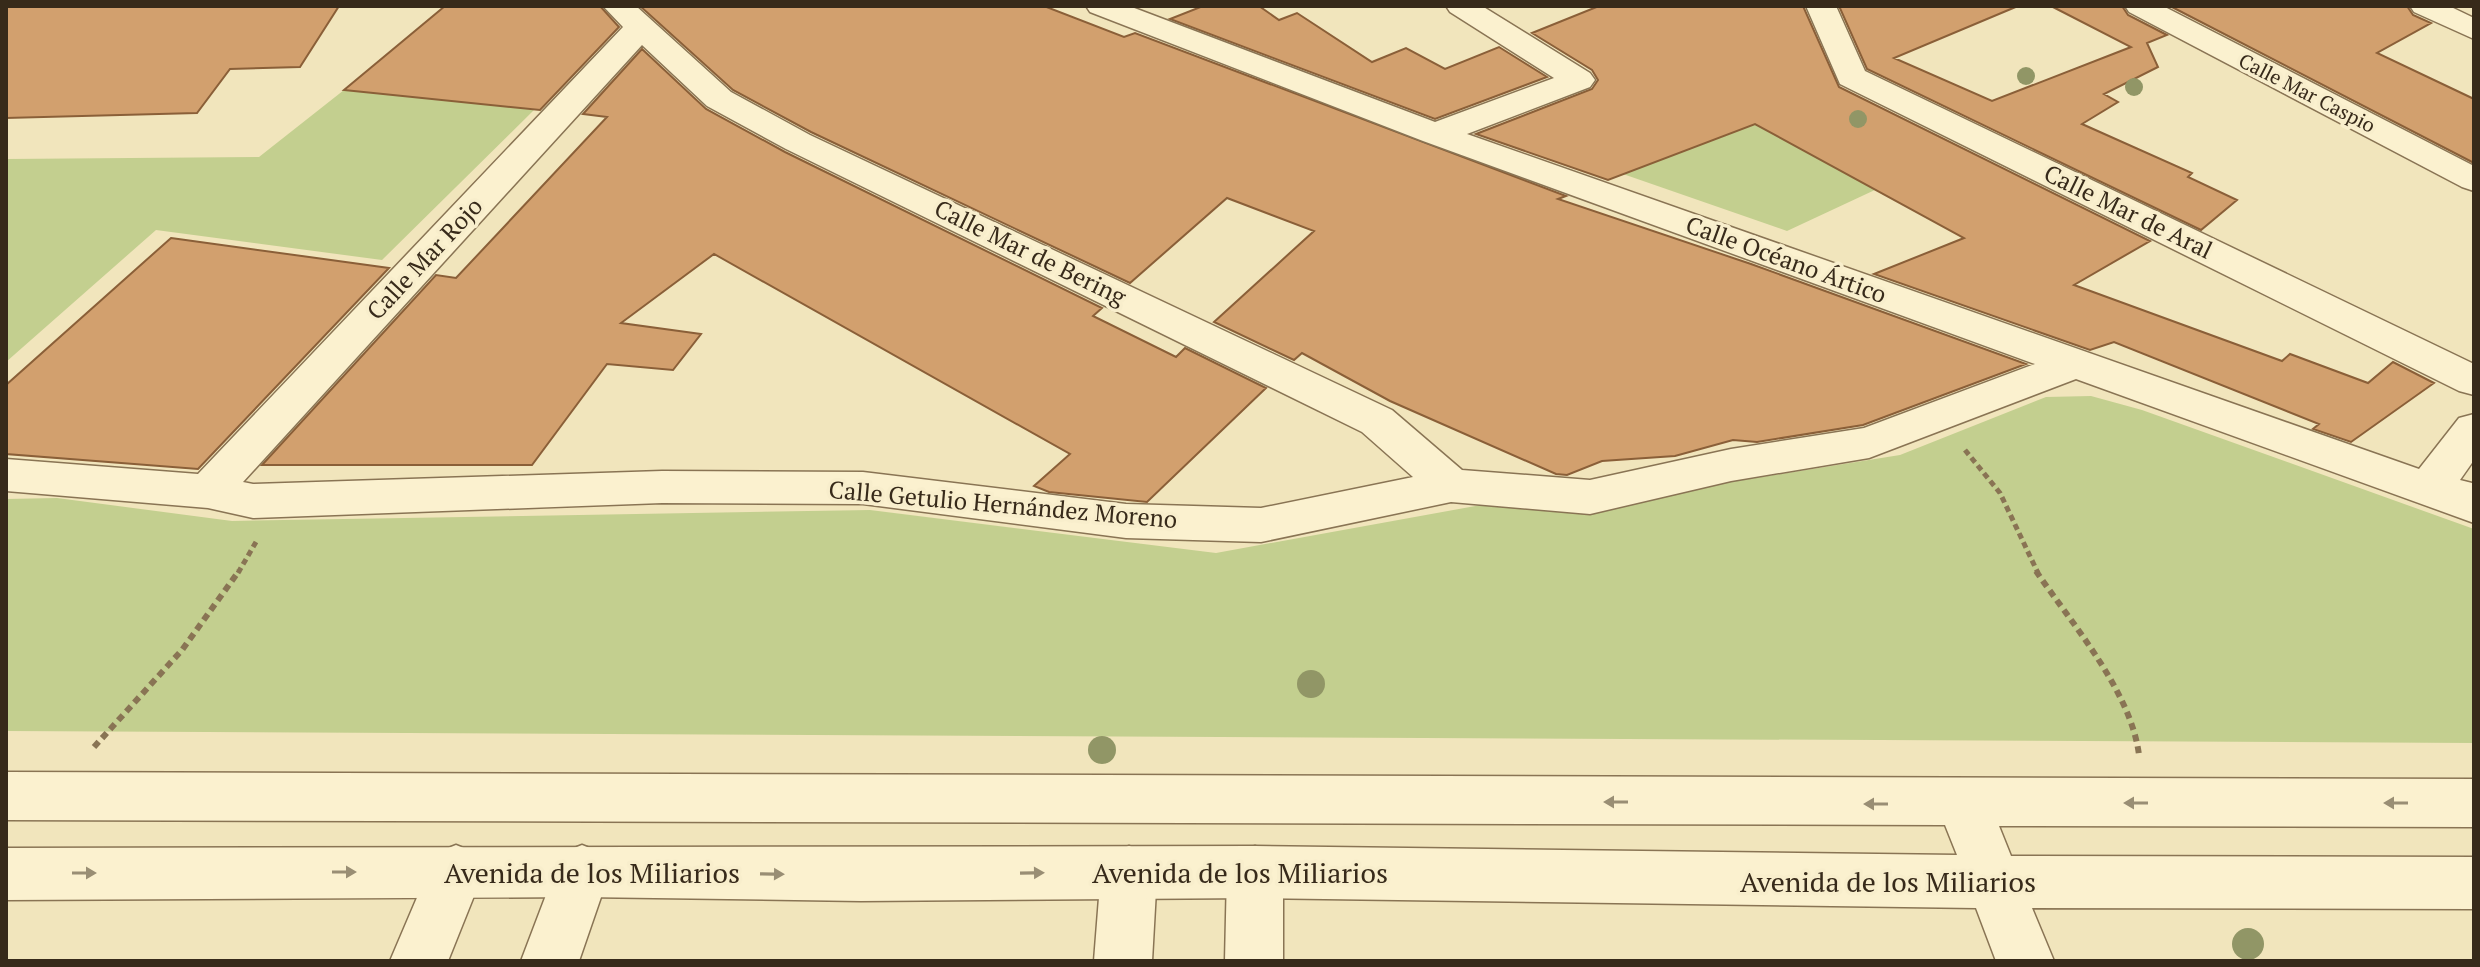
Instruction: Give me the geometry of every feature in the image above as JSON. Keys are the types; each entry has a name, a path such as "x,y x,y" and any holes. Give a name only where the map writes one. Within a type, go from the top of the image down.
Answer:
{"street":[{"name":"Calle Océano Ártico","path":"1101,6 1435,134 2474,506"},
{"path":"1435,134 1579,80 1461,6"},
{"name":"Calle Mar de Aral","path":"1821,6 1851,77 2474,381"},
{"name":"Calle Mar Caspio","path":"2140,6 2474,180"},
{"path":"2425,6 2474,30"},
{"name":"Calle Mar de Bering","path":"630,17 719,99 798,142 1377,421 1451,486"},
{"name":"Calle Mar Rojo","path":"208,491 630,17"},
{"name":"Calle Getulio Hernández Moreno","path":"6,475 208,491 253,501 662,487 863,488 1126,521 1261,525 1451,486 1590,497 1731,465 1869,443 2074,364"},
{"path":"2474,429 2428,490 2474,498"},
{"path":"26,796 1964,804 2474,803"},
{"path":"1964,804 2025,961"},
{"path":"419,961 456,871"},
{"path":"550,961 582,871"},
{"path":"1123,961 1129,872"},
{"path":"1254,961 1255,872"},
{"name":"Avenida de los Miliarios","path":"6,874 1255,872 1994,882 2474,883"}],"path":[{"path":"1943,415 1961,444 2000,493 2036,570 2112,683 2136,732 2144,803"},
{"path":"26,796 148,692 227,594 259,537 269,501"}],"green space":[{"path":"344,90 535,109 382,260 156,230 6,362 6,159 259,157"},
{"path":"1755,124 1877,189 1787,231 1623,174"},
{"path":"2091,396 2142,410 2474,529 2474,743 6,731 6,499 57,498 232,521 870,510 1216,553 1492,503 1686,489 1900,455 2046,397"}],"building":[{"path":"6,6 339,6 300,67 230,69 197,113 6,118"},
{"path":"445,6 600,6 619,27 540,110 344,90"},
{"path":"640,6 1044,6 1124,37 1135,33 1566,196 1558,199 1751,264 2026,364 1863,425 1757,442 1733,440 1675,456 1602,461 1567,475 1556,474 1390,401 1302,353 1294,360 1214,322 1314,231 1227,198 1130,283 811,132 733,90"},
{"path":"1203,6 1259,6 1279,20 1297,13 1372,62 1406,48 1445,69 1499,47 1547,77 1435,119 1170,19"},
{"path":"1599,6 1803,6 1839,87 2150,241 2074,285 2282,361 2290,354 2368,383 2393,362 2434,383 2351,442 2313,429 2319,424 2114,342 2090,350 1874,274 1964,238 1755,124 1608,180 1476,134 1592,89 1598,80 1592,70 1532,33"},
{"path":"1839,6 2018,6 1894,58 1992,101 2131,47 2051,6 2122,6 2128,15 2167,35 2147,43 2158,67 2104,94 2118,102 2082,124 2192,173 2188,177 2237,200 2201,230 1867,69"},
{"path":"2170,6 2407,6 2413,15 2431,23 2377,53 2474,99 2474,163"},
{"path":"642,49 706,109 785,152 1102,308 1093,316 1176,357 1185,348 1266,388 1147,502 1049,492 1034,486 1070,454 714,254 621,323 701,334 673,370 607,364 532,465 262,465 436,275 456,278 607,117 583,114"},
{"path":"171,238 389,268 198,469 6,454 6,385"}]}
